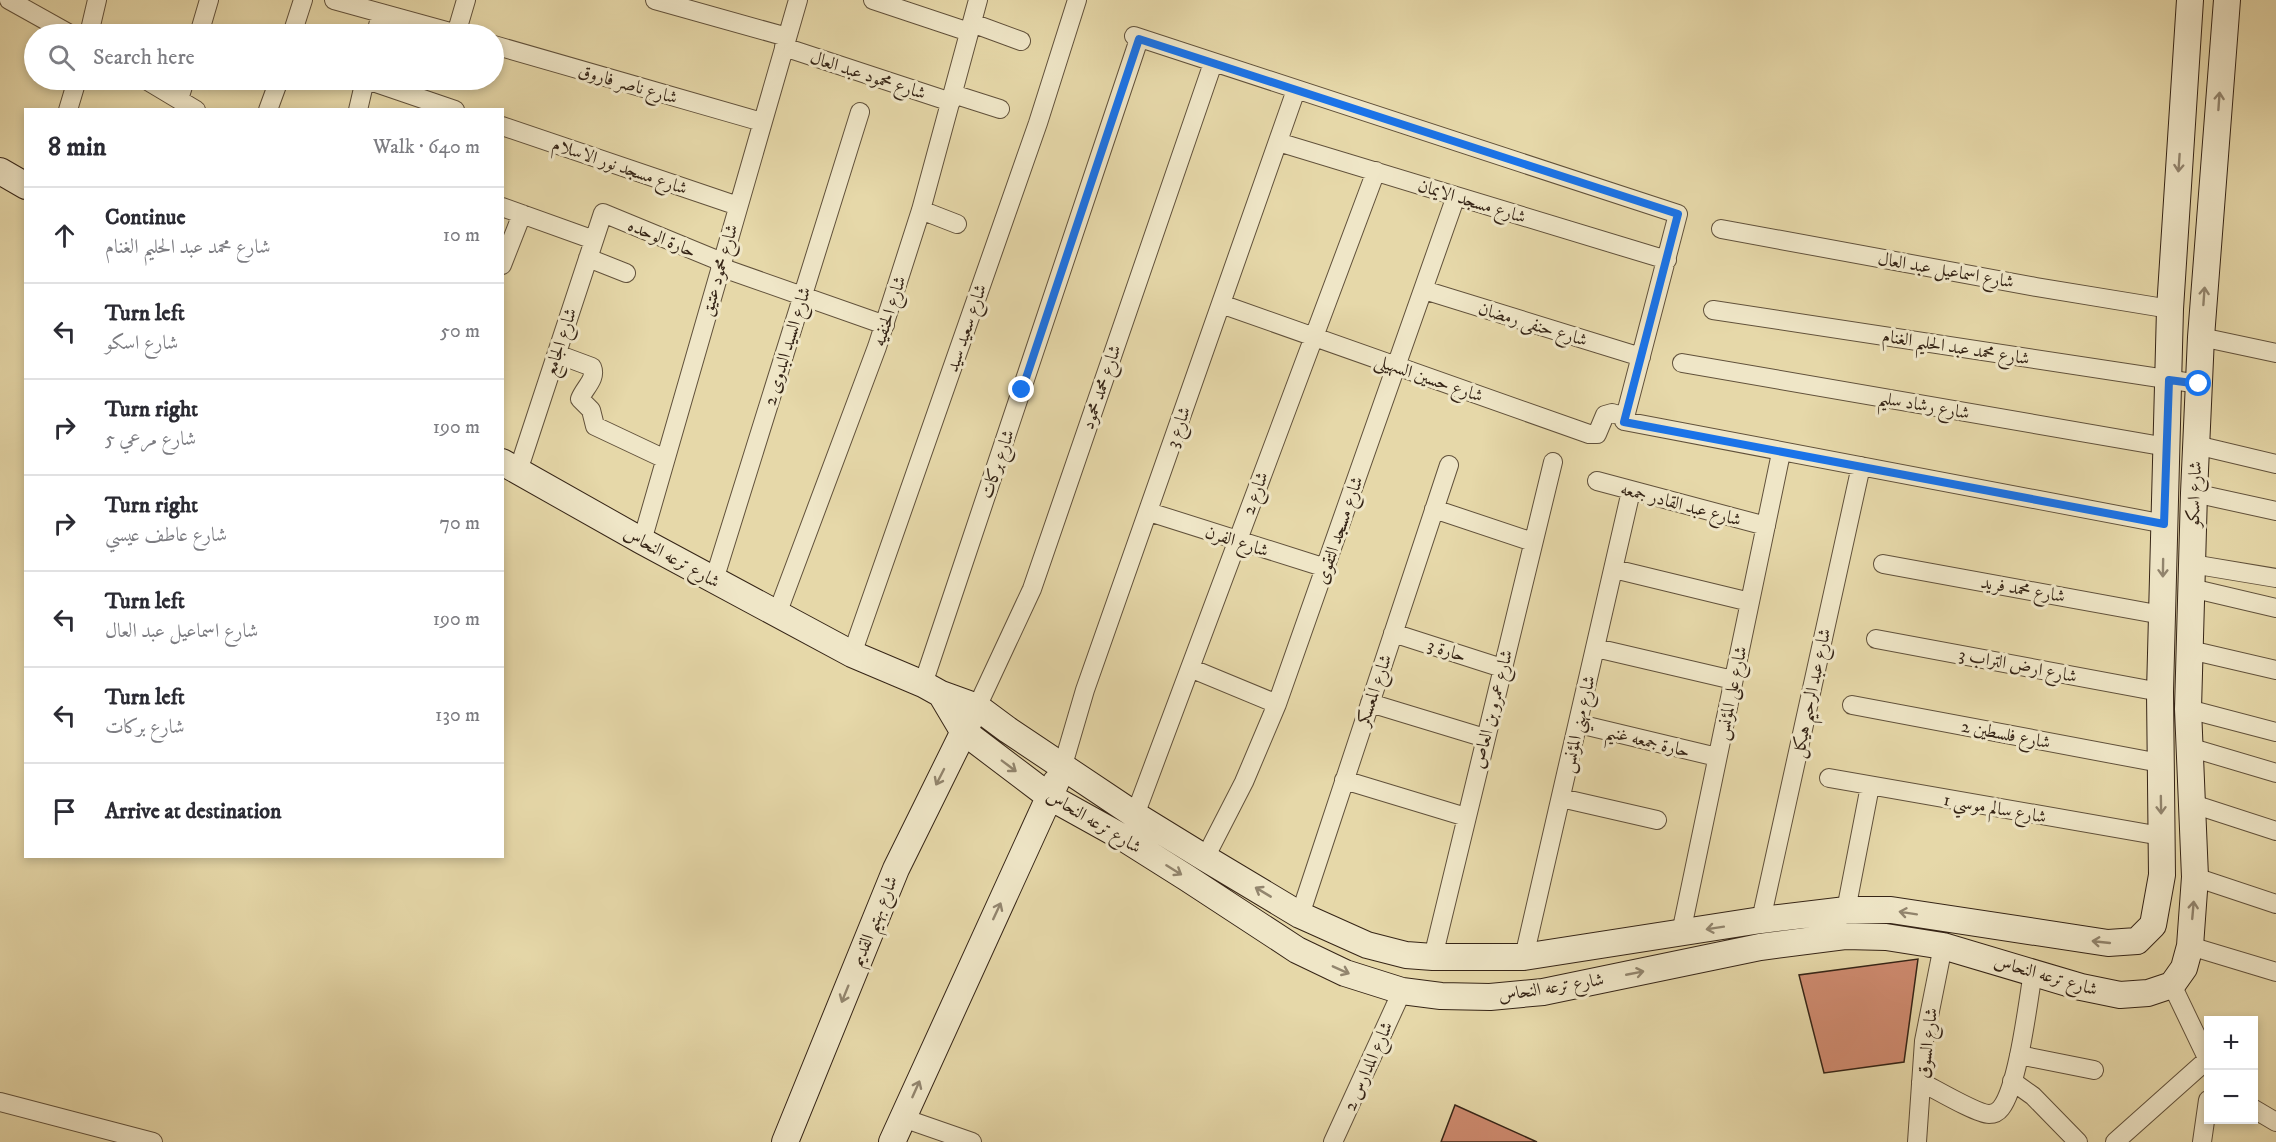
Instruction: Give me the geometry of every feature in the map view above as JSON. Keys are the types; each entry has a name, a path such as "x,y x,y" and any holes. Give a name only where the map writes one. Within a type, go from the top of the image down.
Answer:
{"main road":[{"name":"شارع اسكو","path":"2153,925 2162,875 2160,692 2170,309 2190,0"},
{"name":"شارع اسكو","path":"2172,985 2184,968 2190,946 2195,877 2188,709 2194,493 2201,337 2227,0"},
{"path":"0,171 24,185"},
{"name":"شارع ترعه النحاس","path":"510,466 642,541 852,654 977,707 1008,730 1205,858 1300,915 1367,945 1406,955 1524,957 1761,920 1846,910 1891,910 2108,944 2137,941 2153,925"},
{"name":"شارع ترعه النحاس","path":"932,689 963,731 1050,796 1178,872 1297,950 1345,973 1402,991 1441,996 1490,996 1543,992 1760,947 1845,936 1886,937 1943,946 2081,987 2120,995 2148,993 2172,985"},
{"name":"شارع بهتيم القديم","path":"785,1142 896,869 977,707"},
{"path":"892,1142 1063,765"},
{"path":"1490,957 1490,996"}],"street":[{"path":"9,0 52,24"},
{"path":"92,24 98,0"},
{"path":"202,24 209,0"},
{"path":"295,24 303,0"},
{"path":"334,0 421,24"},
{"path":"460,24 466,0"},
{"name":"شارع محمود عبد العال","path":"655,0 952,98 1000,109"},
{"name":"شارع محمود عتيق","path":"642,541 798,0"},
{"path":"873,0 1021,42"},
{"name":"شارع الحنفيه","path":"777,614 885,325 921,210 978,0"},
{"name":"شارع سعيد سيد","path":"852,654 1038,123 1077,0"},
{"path":"378,24 381,13"},
{"name":"شارع بركات","path":"932,689 1137,38 1213,63"},
{"name":"شارع ناصر فاروق","path":"504,48 762,122"},
{"path":"1213,63 1678,214 1625,419 1781,453 2164,524"},
{"name":"شارع محمد محمود","path":"977,707 1032,589 1213,63"},
{"path":"69,108 74,90"},
{"path":"163,90 193,108"},
{"path":"178,99 181,90"},
{"path":"269,108 275,90"},
{"path":"359,108 363,90"},
{"path":"396,90 449,108"},
{"name":"شارع 3","path":"1063,765 1085,690 1296,90"},
{"name":"شارع السيد البدوى 2","path":"714,580 860,112"},
{"name":"شارع مسجد نور الاسلام","path":"504,127 738,206"},
{"name":"شارع مسجد الايمان","path":"1278,142 1667,260"},
{"name":"شارع 2","path":"1135,814 1376,171"},
{"name":"شارع مسجد التقوى","path":"1205,858 1244,782 1277,704 1456,196"},
{"path":"504,208 594,240"},
{"path":"921,210 957,224"},
{"name":"حارة الوحده","path":"603,213 721,265 885,325"},
{"name":"شارع الجامع","path":"510,466 556,354 603,213"},
{"path":"504,260 522,214"},
{"name":"شارع اسماعيل عبد العال","path":"1721,229 2036,287 2170,309"},
{"path":"588,258 626,273"},
{"name":"شارع حنفى رمضان","path":"1424,290 1641,357"},
{"name":"شارع حسين السهيلى","path":"1221,304 1588,434 1597,434 1605,415 1625,419"},
{"name":"شارع محمد عبد الحليم الغنام","path":"1713,310 2199,384"},
{"path":"2201,337 2276,352"},
{"path":"556,354 592,367 594,370 594,376 580,399 591,410 595,426 665,459"},
{"name":"شارع رشاد سليم","path":"1682,363 2167,447"},
{"path":"2196,445 2276,464"},
{"name":"شارع على المؤنس","path":"1681,933 1781,453"},
{"name":"شارع عمرو بن العاص","path":"1433,957 1553,462"},
{"name":"شارع المعسكر","path":"1300,915 1449,465"},
{"name":"شارع عبد الرحيم هيكل","path":"1761,920 1861,466"},
{"name":"شارع عبد القادر جمعه","path":"1597,481 1766,526"},
{"name":"شارع مهني المؤنس","path":"1524,957 1632,490"},
{"path":"2194,493 2276,511"},
{"path":"1434,508 1533,542"},
{"name":"شارع الفرن","path":"1149,512 1326,568"},
{"name":"شارع محمد فريد","path":"1883,564 2162,615"},
{"path":"1614,569 1750,602"},
{"path":"2191,576 2276,578"},
{"path":"2191,576 2276,608"},
{"name":"حارة 3","path":"1393,633 1502,668"},
{"name":"شارع ارض التراب 3","path":"1876,639 2160,692"},
{"path":"1596,648 1733,680"},
{"path":"2190,650 2276,670"},
{"path":"1190,668 1277,704"},
{"path":"1370,703 1485,738"},
{"name":"شارع فلسطين 2","path":"1852,705 2160,764"},
{"path":"2188,709 2276,732"},
{"name":"حارة جمعه غنيم","path":"1579,724 1717,757"},
{"path":"2189,747 2276,773"},
{"name":"شارع سالم موسي 1","path":"1829,778 2161,836"},
{"path":"1344,780 1466,817"},
{"path":"1846,910 1870,786"},
{"path":"1561,798 1657,820"},
{"path":"2193,804 2276,831"},
{"path":"2195,877 2276,904"},
{"name":"شارع السوق","path":"1917,1142 1924,1041 1943,946"},
{"path":"2190,946 2276,972"},
{"path":"1921,1082 1983,1113 1989,1114 2002,1108 2019,1055 2033,972"},
{"path":"2172,985 2204,1051"},
{"name":"شارع المدارس 2","path":"1334,1142 1402,991"},
{"path":"2019,1055 2094,1070"},
{"path":"2115,1142 2204,1063"},
{"path":"2012,1081 2032,1096 2078,1142"},
{"path":"0,1102 87,1134 153,1142"},
{"path":"2258,1112 2276,1122"},
{"path":"903,1118 972,1142"},
{"path":"2202,1142 2205,1124"}],"building":[{"path":"1918,959 1904,1062 1824,1073 1799,975"},
{"path":"1455,1105 1537,1142 1441,1142"}],"route":[{"path":"1022,390 1139,39 1678,214 1624,422 2164,524 2169,380 2199,384"}]}
